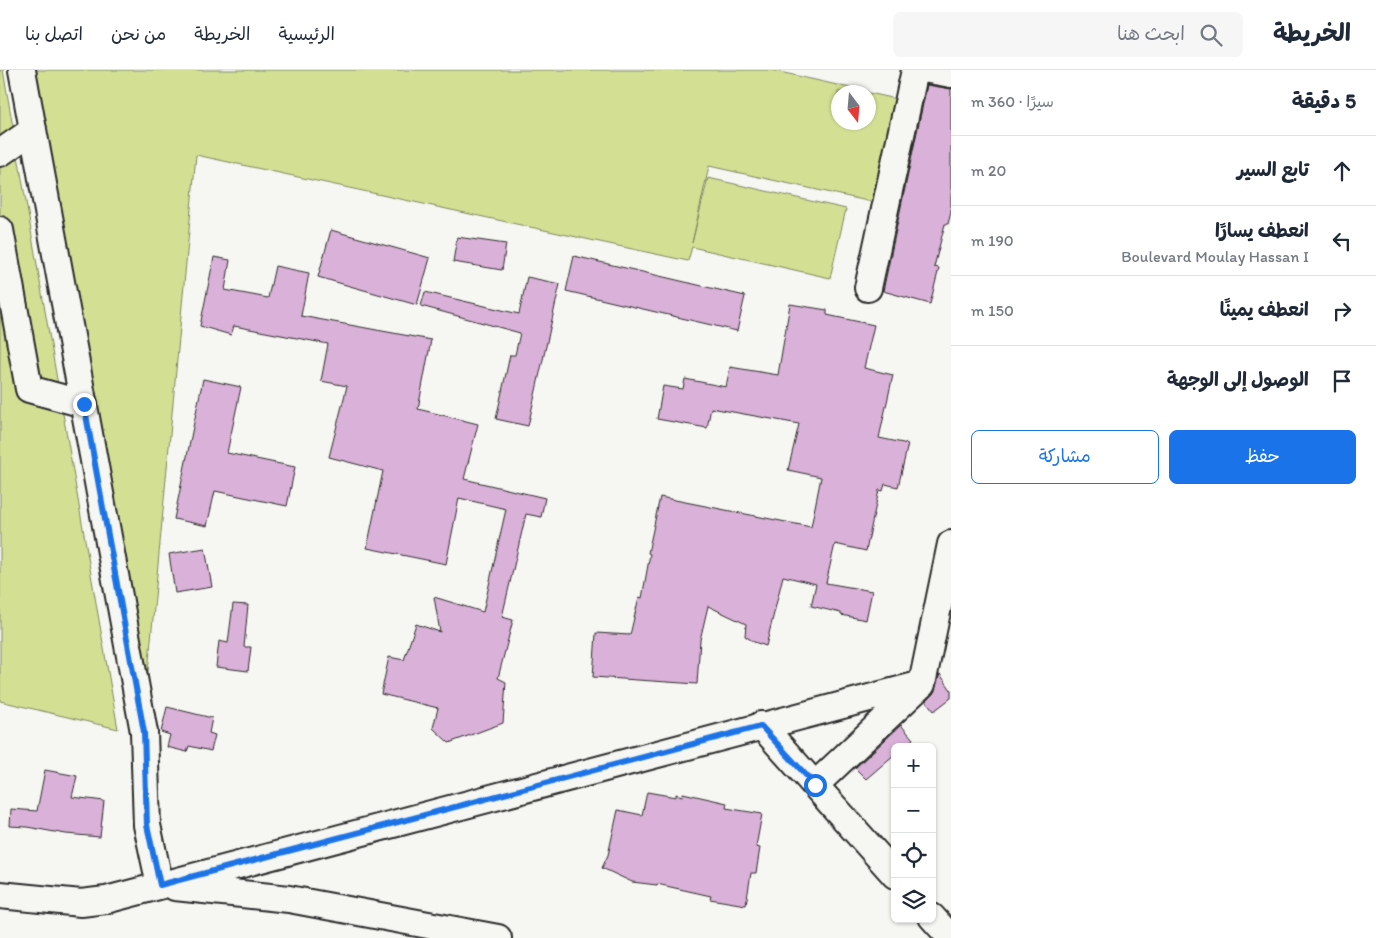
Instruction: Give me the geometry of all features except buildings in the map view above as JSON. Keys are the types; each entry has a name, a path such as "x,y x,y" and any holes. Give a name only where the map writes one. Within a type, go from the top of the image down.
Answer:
{"street":[{"path":"22,70 144,732 147,825 160,885"},
{"path":"868,288 915,70"},
{"path":"929,70 951,74"},
{"path":"0,153 33,130"},
{"path":"0,230 29,389 84,404"},
{"path":"815,785 922,684 951,544"},
{"path":"0,895 81,903 106,900 922,684"},
{"path":"761,726 891,870"},
{"path":"160,885 289,899 498,938"},
{"path":"936,921 951,938"}],"green space":[{"path":"0,70 3,70 118,729 0,701"},
{"path":"36,70 771,70 837,85 831,85 831,130 876,130 876,95 906,101 881,204 709,166 692,243 708,178 846,209 830,278 692,247 688,261 196,155 147,683"}],"route":[{"path":"84,404 144,732 147,825 160,885 761,726 815,785"}]}
